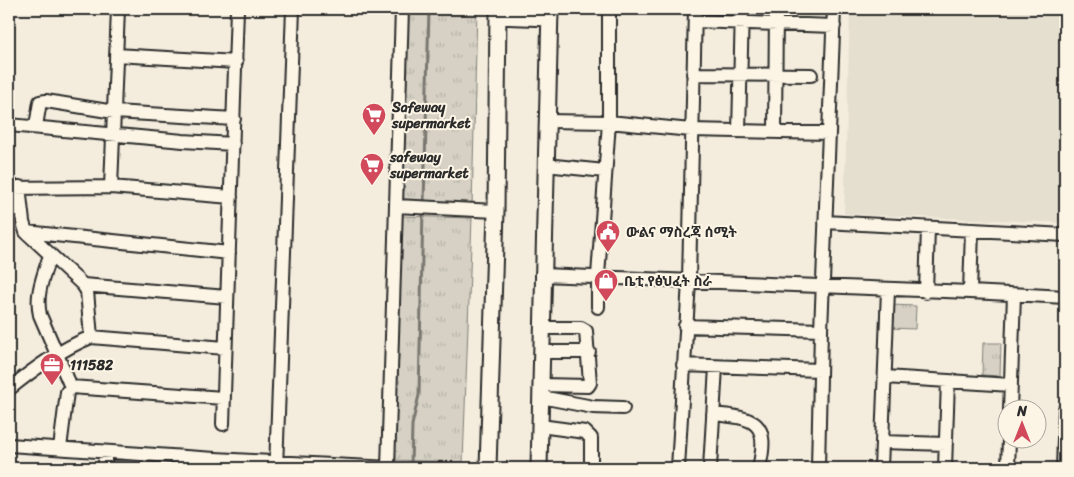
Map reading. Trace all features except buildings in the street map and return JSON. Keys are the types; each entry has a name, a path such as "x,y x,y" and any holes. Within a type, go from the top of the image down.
{"main road":[{"path":"488,468 496,211 498,12 550,13 542,275 539,468"}],"street":[{"path":"111,187 118,9"},
{"path":"223,424 237,9"},
{"path":"276,465 292,9"},
{"path":"9,445 276,465 389,468 402,9"},
{"path":"598,307 598,276 608,122 609,9"},
{"path":"739,131 742,9"},
{"path":"775,132 776,9"},
{"path":"818,468 822,287 834,9"},
{"path":"678,468 689,281 695,15 742,23 834,26"},
{"path":"116,55 236,62"},
{"path":"693,74 811,74"},
{"path":"36,126 38,106 40,102 46,101 114,112 234,119"},
{"path":"547,121 608,122 691,130 829,133"},
{"path":"9,124 112,135 233,144"},
{"path":"545,166 605,171"},
{"path":"91,337 87,291 83,285 26,232 14,187 111,187 231,197"},
{"path":"396,206 496,211"},
{"path":"826,222 1065,235"},
{"path":"926,292 928,228"},
{"path":"970,292 972,230"},
{"path":"26,232 229,252"},
{"path":"50,255 38,294 37,304 71,387"},
{"path":"542,275 1065,297"},
{"path":"83,285 227,297"},
{"path":"881,468 888,290"},
{"path":"1010,400 1014,295"},
{"path":"685,326 821,330"},
{"path":"541,391 588,386 590,383 586,331 581,328 542,328"},
{"path":"9,389 74,344 91,337 225,348"},
{"path":"541,352 589,352"},
{"path":"683,365 820,370"},
{"path":"710,468 716,367"},
{"path":"885,377 1011,385"},
{"path":"945,468 948,381"},
{"path":"71,387 223,398"},
{"path":"60,448 67,392 71,387"},
{"path":"541,391 593,407 623,408"},
{"path":"1063,468 1065,409"},
{"path":"713,414 746,417 755,423 761,434 763,444 759,468"},
{"path":"540,426 585,432 591,438 591,468"},
{"path":"882,442 946,444"},
{"path":"1008,468 1009,450"},
{"path":"105,452 105,468"}],"shaded area":[{"path":"850,9 1065,9 1065,223 844,214"}],"green space":[{"path":"408,9 477,9 472,206 403,203"},
{"path":"399,216 472,218 463,462 391,460"},
{"path":"890,305 916,306 915,329 889,328"},
{"path":"983,343 1001,343 1000,376 982,375"}],"waterway":[{"path":"424,203 429,9"},
{"path":"411,468 412,425 419,395 423,209"}],"place":[{"name":"Safeway supermarket","path":"374,136"},
{"name":"safeway supermarket","path":"372,186"},
{"name":"ውልና ማስረጃ ሰሚት","path":"608,253"},
{"name":"ቤቲ የፅህፈት ስራ","path":"606,302"},
{"name":"111582","path":"52,386"}]}
